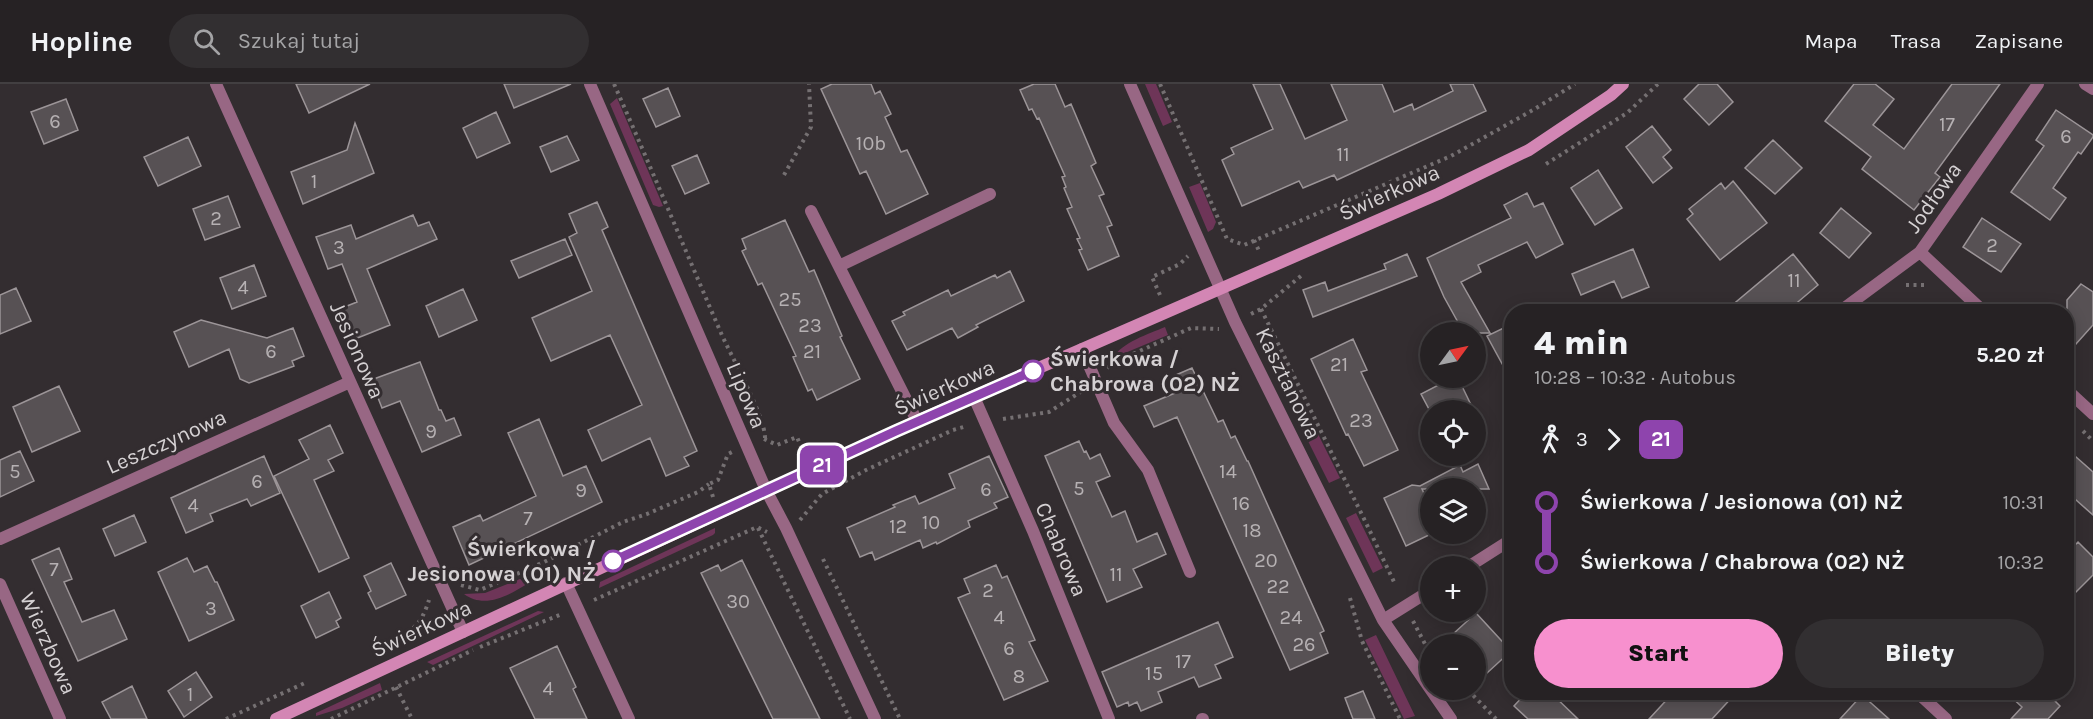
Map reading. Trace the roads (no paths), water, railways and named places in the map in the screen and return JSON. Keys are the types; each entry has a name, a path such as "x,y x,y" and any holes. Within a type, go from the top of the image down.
{"street":[{"name":"Jesionowa","path":"216,84 463,632"},
{"name":"Lipowa","path":"590,84 766,490 875,719"},
{"name":"Kasztanowa","path":"1130,84 1219,290 1383,620 1420,674"},
{"name":"Świerkowa","path":"276,719 917,421 1438,194 1529,150 1611,96 1623,84"},
{"name":"Jodłowa","path":"1850,304 1920,252 2038,84"},
{"path":"2085,84 2093,89"},
{"path":"839,266 990,194"},
{"path":"811,211 917,421"},
{"path":"1920,252 1975,304"},
{"path":"1082,349 1114,423 1148,470 1190,572"},
{"name":"Leszczynowa","path":"0,538 350,382"},
{"name":"Chabrowa","path":"974,396 1033,531 1109,719"},
{"path":"2074,396 2093,414"},
{"path":"1485,556 1504,544"},
{"path":"566,583 629,719"},
{"name":"Wierzbowa","path":"0,584 60,719"},
{"path":"1383,620 1420,597"},
{"name":"Kasztanowa","path":"1438,700 1451,719"},
{"path":"1926,700 1946,719"}],"place":[{"name":"Świerkowa / Chabrowa (02) NŻ","path":"1033,371"},
{"name":"Świerkowa / Jesionowa (01) NŻ","path":"613,561"}]}
